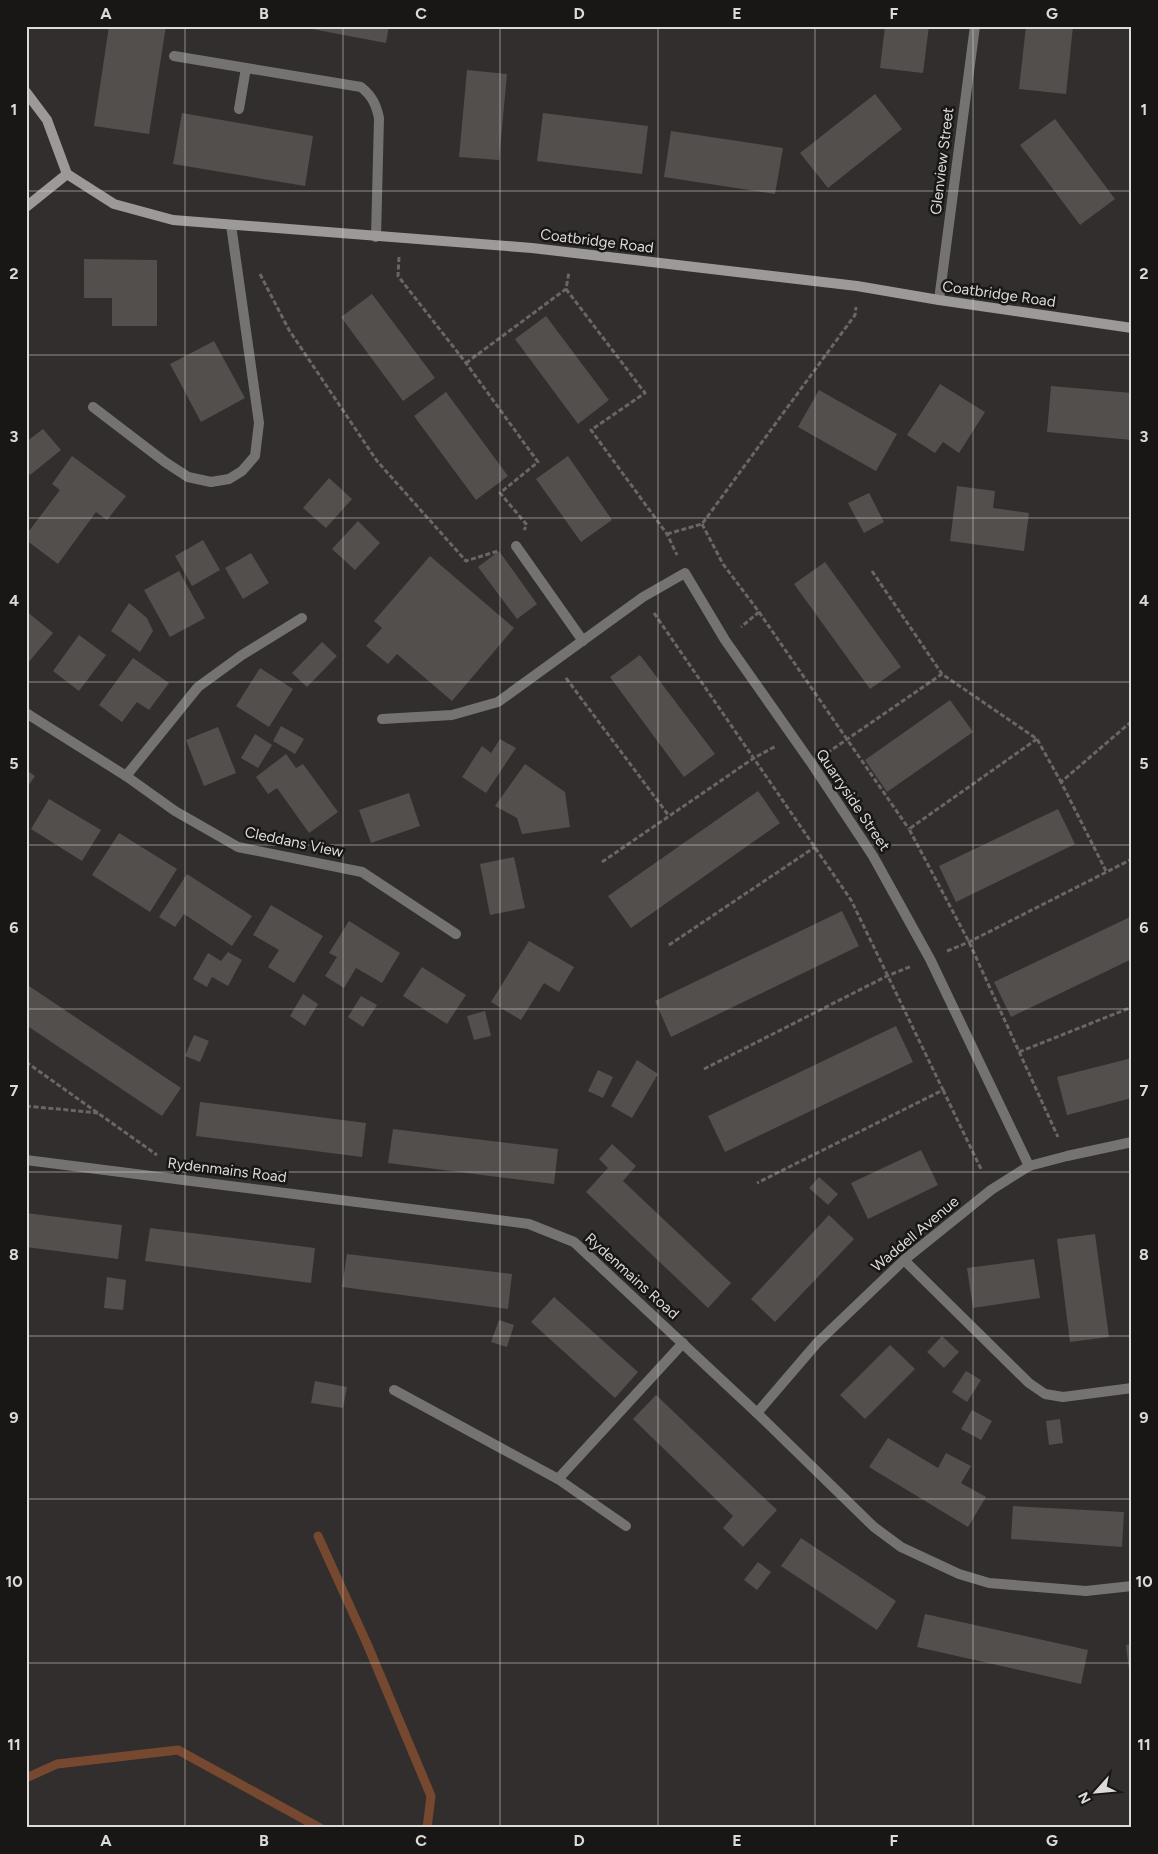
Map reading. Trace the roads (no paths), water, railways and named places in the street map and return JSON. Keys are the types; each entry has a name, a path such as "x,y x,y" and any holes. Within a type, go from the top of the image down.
{"main road":[{"path":"26,92 46,120 67,174 26,207"},
{"name":"Coatbridge Road","path":"67,174 114,204 172,220 532,248 857,286 1132,328"}],"street":[{"name":"Glenview Street","path":"939,300 975,26"},
{"path":"174,56 361,87 369,93 376,103 379,118 376,237"},
{"path":"239,109 246,68"},
{"path":"93,407 165,462 188,476 211,482 229,480 242,471 255,456 259,423 230,225"},
{"path":"382,720 452,715 498,702 583,641 516,546"},
{"name":"Quarryside Street","path":"583,641 643,597 685,572 725,640 812,764 873,856 930,958 1029,1166"},
{"path":"126,776 198,686 242,654 302,618"},
{"name":"Cleddans View","path":"26,712 126,776 175,811 238,847 362,872 456,934"},
{"name":"Waddell Avenue","path":"757,1413 817,1343 904,1260 991,1190 1029,1166 1132,1142"},
{"name":"Rydenmains Road","path":"26,1160 529,1224 574,1242 757,1413 874,1527 901,1546 959,1574 989,1583 1086,1591 1132,1586"},
{"path":"904,1260 1029,1383 1045,1394 1063,1397 1132,1388"},
{"path":"558,1479 683,1343"},
{"path":"394,1390 558,1479 626,1526"}],"waterway":[{"path":"318,1536 368,1646 431,1796 427,1828"},
{"path":"26,1778 57,1764 178,1750 320,1828"}]}
